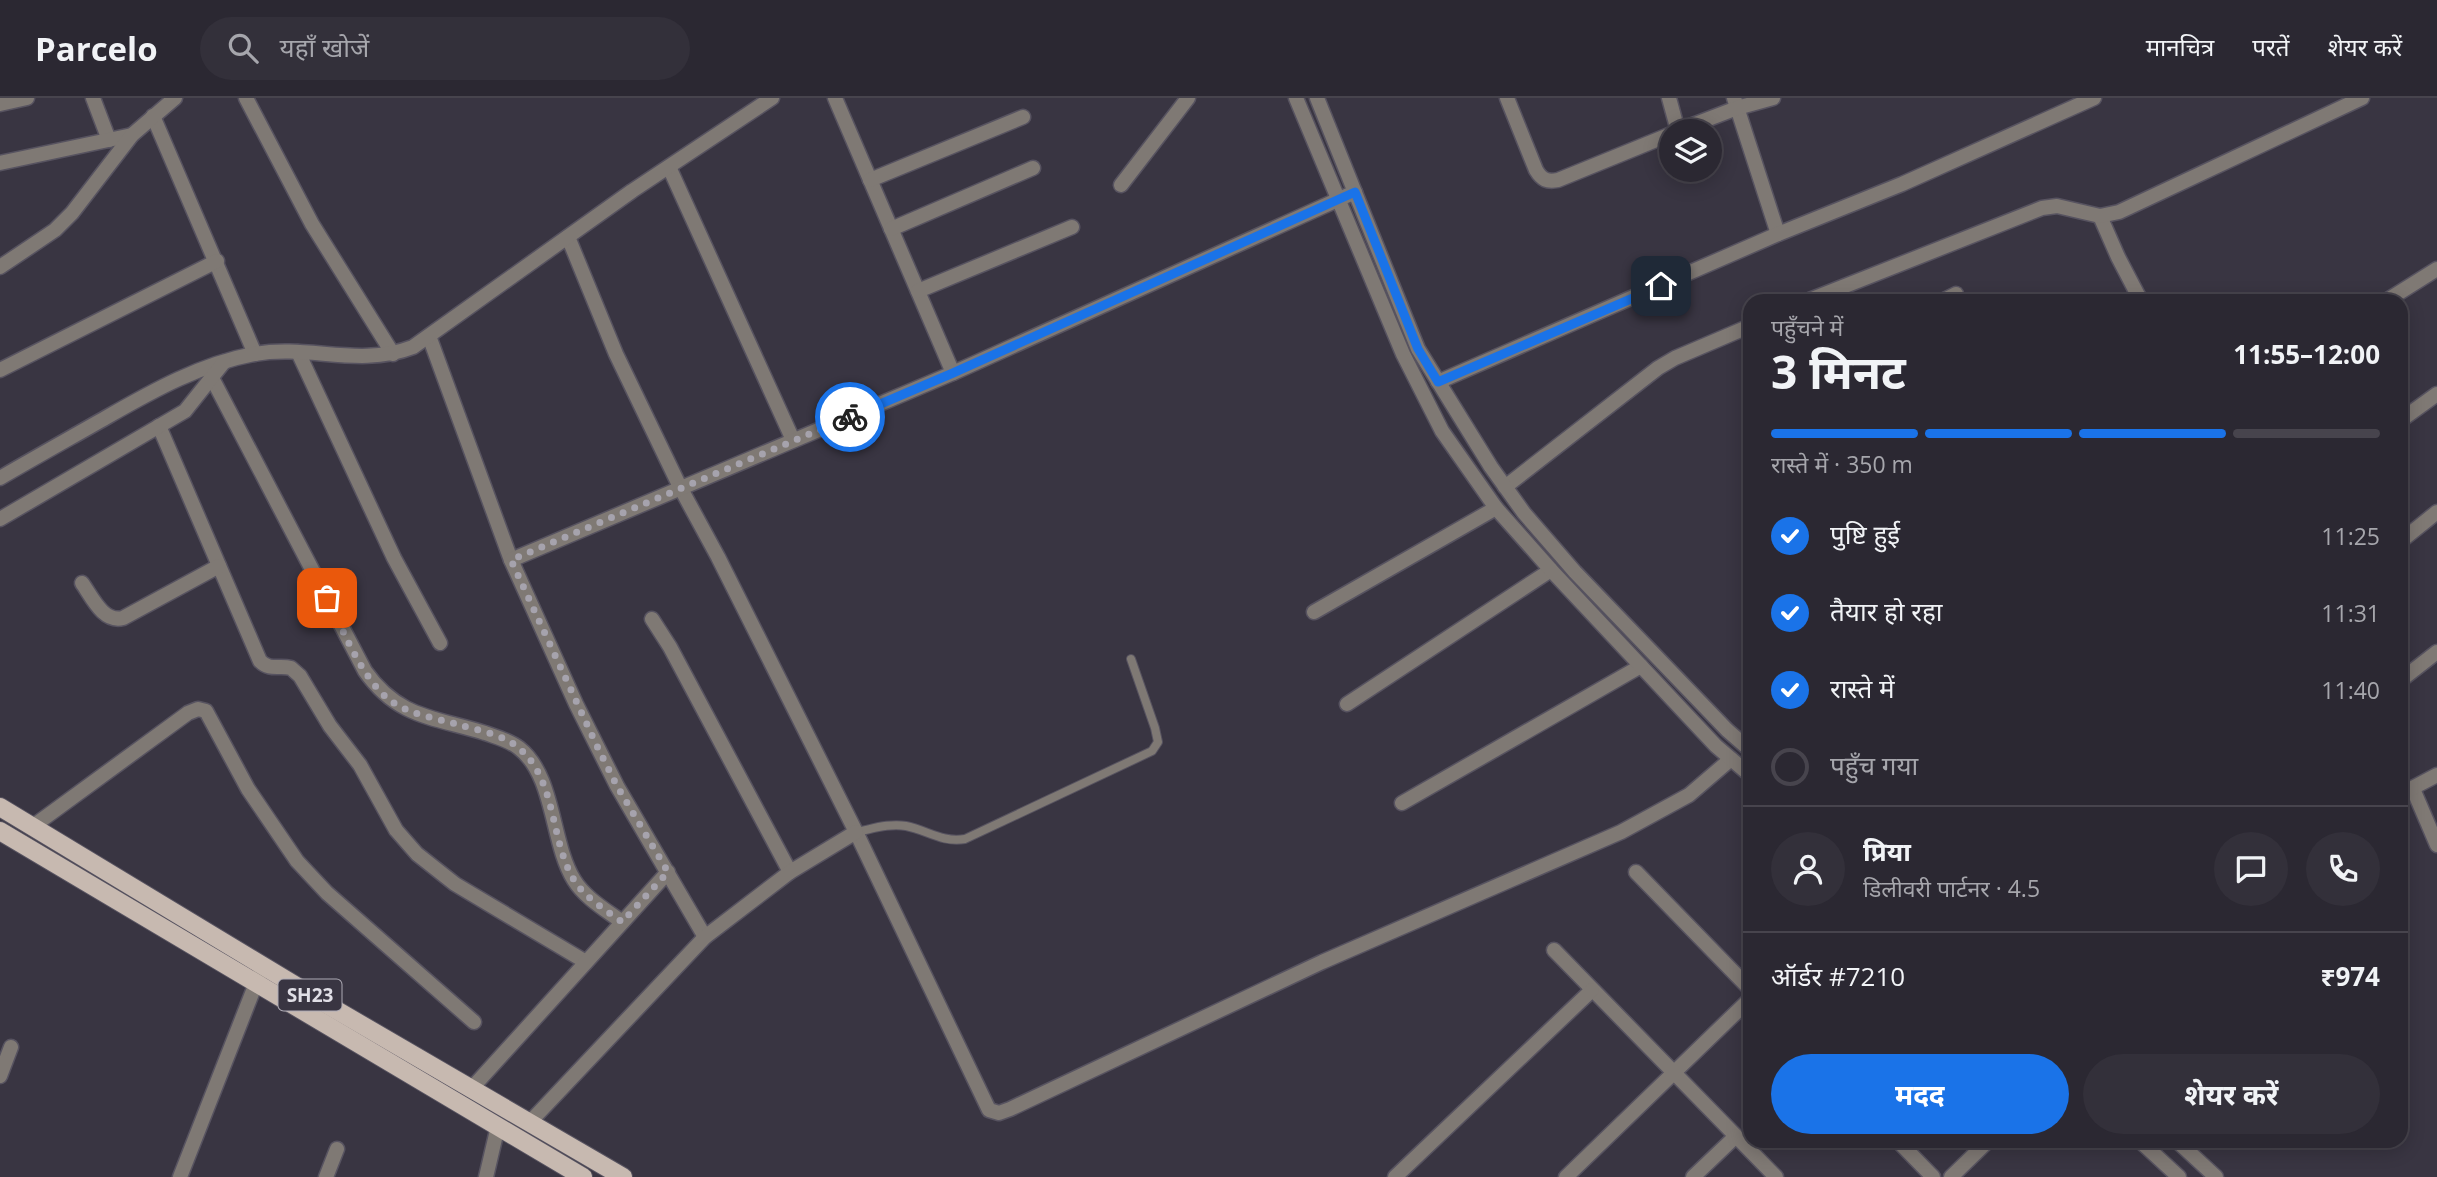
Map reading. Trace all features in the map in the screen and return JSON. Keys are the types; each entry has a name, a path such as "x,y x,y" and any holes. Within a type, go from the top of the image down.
{"main road":[{"name":"SH23","path":"0,807 498,1126 583,1177"},
{"name":"SH23","path":"0,831 472,1088 623,1177"}],"street":[{"path":"0,104 27,98"},
{"path":"93,98 109,140"},
{"path":"0,267 38,243 72,213 132,135 174,98"},
{"path":"246,98 312,225 393,354"},
{"path":"0,478 166,383 225,360 256,354 298,352 367,357 393,354 413,347 772,98"},
{"path":"835,98 953,373"},
{"path":"1121,186 1188,98"},
{"path":"1297,98 1403,354 1442,431 1496,509 1716,746 1743,769"},
{"path":"1317,98 1418,349 1505,487 1575,572 1743,744"},
{"path":"1507,98 1536,170 1542,179 1549,182 1659,139"},
{"path":"1669,98 1674,119"},
{"path":"1702,119 1736,103 1773,98"},
{"path":"1438,382 1779,234 1902,184 2094,98"},
{"path":"1825,294 2042,208 2057,206 2100,216 2119,212 2362,98"},
{"path":"1736,103 1779,234"},
{"path":"153,116 256,354"},
{"path":"870,180 1024,117"},
{"path":"0,163 132,135"},
{"path":"669,167 793,440"},
{"path":"891,229 1033,169"},
{"path":"511,560 953,373 1355,192"},
{"path":"2100,216 2137,294"},
{"path":"918,291 1072,227"},
{"path":"568,237 616,354 680,487 856,832 989,1110 999,1113 1322,962 1621,832 1689,795 1731,759"},
{"path":"0,370 217,261"},
{"path":"2397,294 2437,269"},
{"path":"1505,487 1658,368 1685,353 1743,329"},
{"path":"429,336 511,560 617,786 705,937"},
{"path":"298,352 394,558 440,643"},
{"path":"0,519 185,411 225,360"},
{"path":"212,378 365,671 378,690 392,702 408,710 502,738 520,748 545,792 572,878 581,890 622,922"},
{"path":"2408,415 2437,394"},
{"path":"159,426 260,661 271,668 291,668 300,676 330,726 360,765 396,830 417,854 455,884 586,962"},
{"path":"1314,612 1496,509"},
{"path":"2408,536 2436,516"},
{"path":"82,583 103,612 115,620 219,566"},
{"path":"1347,704 1551,570"},
{"path":"652,619 670,647 790,872"},
{"path":"2408,675 2437,652"},
{"path":"1402,803 1641,666"},
{"path":"32,827 188,713 198,709 206,711 248,789 298,862 327,893 474,1022"},
{"path":"2408,791 2437,775"},
{"path":"2408,794 2437,845"},
{"path":"530,1122 705,937 790,872 856,832"},
{"path":"472,1088 668,872"},
{"path":"1636,872 1743,982"},
{"path":"1554,950 1743,1144"},
{"path":"180,1177 259,974"},
{"path":"1395,1177 1592,990"},
{"path":"1566,1177 1743,1006"},
{"path":"0,1076 11,1047"},
{"path":"486,1177 498,1126"},
{"path":"1693,1177 1736,1136"},
{"path":"1747,1148 1773,1176"},
{"path":"1905,1148 1933,1177"},
{"path":"1951,1177 1980,1148"},
{"path":"2148,1148 2179,1177"},
{"path":"2185,1148 2216,1177"},
{"path":"326,1177 337,1149"}],"lane":[{"path":"856,832 894,825 908,826 944,840 965,839 1152,751 1158,742 1131,659"}],"way so far":[{"path":"327,598 365,671 378,690 392,702 408,710 502,738 520,748 545,792 572,878 581,890 622,922 668,872 617,786 576,704 511,560 850,417"}],"route":[{"path":"850,417 1355,192 1418,349 1438,382 1661,286"}]}
